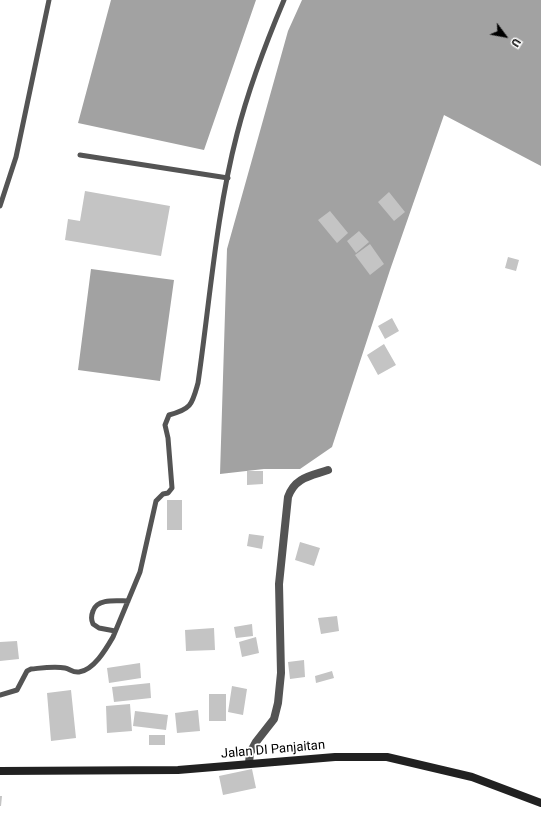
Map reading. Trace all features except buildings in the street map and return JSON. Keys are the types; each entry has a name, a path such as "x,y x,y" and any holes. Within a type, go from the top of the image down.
{"main road":[{"name":"Jalan DI Panjaitan","path":"0,771 178,770 335,757 387,757 472,777 541,803"}],"street":[{"path":"249,763 250,753 256,742 274,719 278,703 282,667 282,641 278,616 279,584 288,497 291,488 300,480 328,470"}],"lane":[{"path":"0,206 16,157 48,0"},
{"path":"0,695 17,690 21,685 27,671 31,669 62,668 74,672 83,671 107,648 128,601 145,557 156,501 163,494 168,493 172,488 168,438 165,425 169,415 183,412 190,407 198,383 220,215 236,135 259,59 284,0"},
{"path":"80,155 228,178"},
{"path":"115,631 99,628 93,624 92,615 94,608 100,602 128,601"}],"shaded area":[{"path":"111,0 256,0 204,150 78,123"},
{"path":"302,0 541,0 541,166 444,115 390,270 332,447 300,469 264,469 220,474 227,249 288,31"},
{"path":"91,269 174,280 160,381 78,370"}]}
